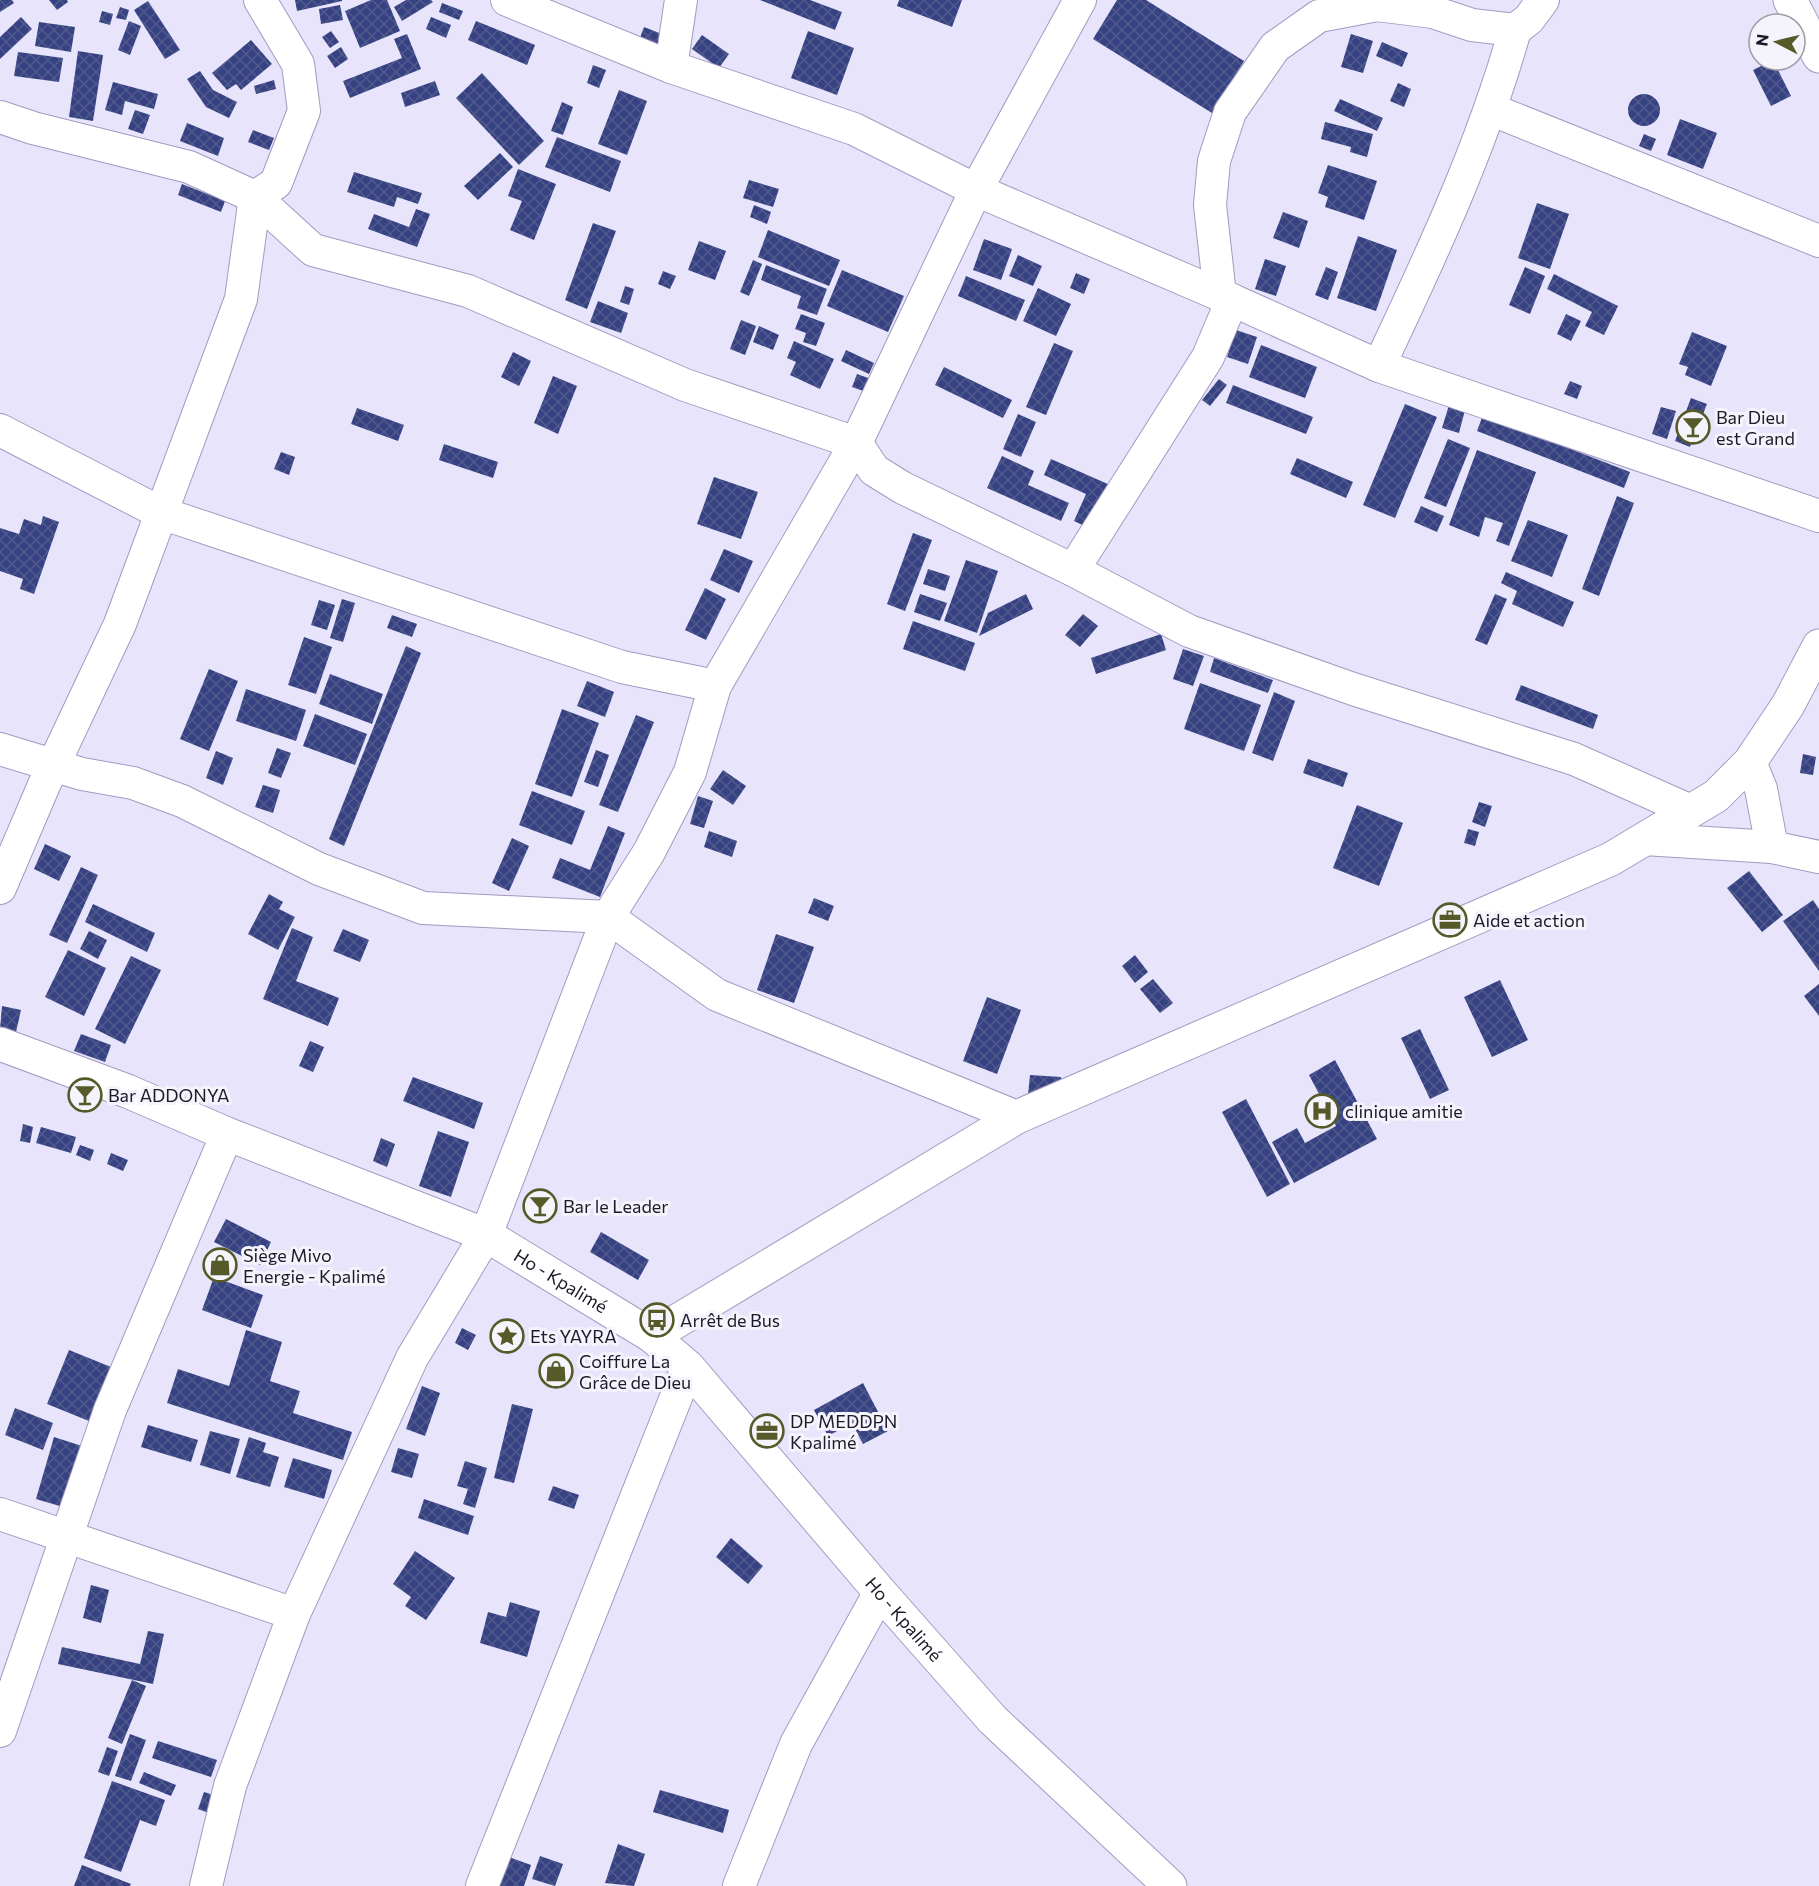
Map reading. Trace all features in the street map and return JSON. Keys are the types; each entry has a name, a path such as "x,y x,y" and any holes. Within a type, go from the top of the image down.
{"main road":[{"path":"1790,0 1819,56"},
{"path":"652,1336 1017,1117 1611,859 1716,796 1750,762 1788,705 1819,646"},
{"name":"Ho - Kpalimé","path":"0,1044 127,1091 227,1134 486,1235 652,1336 688,1367 880,1592 993,1720 1170,1886"}],"street":[{"path":"0,888 44,785 55,766 120,624 241,298 255,197 276,183 304,111 298,64 260,0"},
{"path":"507,0 671,67 854,129 976,190 1379,366 1819,516"},
{"path":"671,67 681,0"},
{"path":"206,1886 231,1786 294,1614 412,1358 486,1235 608,917 649,852 690,772 715,686 856,443 976,190 1080,0"},
{"path":"1379,366 1448,219 1490,109 1515,30 1529,19 1542,0"},
{"path":"1074,570 1208,357 1226,298 1210,205 1214,162 1230,112 1275,47 1319,16 1377,5 1433,12 1472,25 1515,30"},
{"path":"1490,109 1819,241"},
{"path":"0,117 33,128 189,167 255,197 313,250 468,291 685,385 856,443 874,470 903,488 1074,570 1189,631 1353,689 1574,759 1691,811"},
{"path":"0,430 161,513 622,667 715,686"},
{"path":"0,749 55,766 133,783 182,801 319,869 423,908 608,917 717,995 1017,1117"},
{"path":"1750,762 1761,789 1772,847"},
{"path":"1644,839 1772,847 1819,857"},
{"path":"0,1731 110,1410 227,1134"},
{"path":"482,1886 688,1367"},
{"path":"0,1514 294,1614"},
{"path":"739,1886 796,1744 880,1592"}],"building":[{"path":"0,0 12,0 14,3 0,12"},
{"path":"49,0 67,0 68,2 57,10"},
{"path":"295,0 342,0 342,1 297,11"},
{"path":"371,0 387,0 400,31 360,48 345,11"},
{"path":"406,0 431,0 433,2 402,21 394,7"},
{"path":"760,0 810,0 842,12 835,30"},
{"path":"899,0 962,0 952,27 897,6"},
{"path":"1117,0 1146,0 1244,61 1212,113 1093,39"},
{"path":"148,1 180,50 165,59 134,10"},
{"path":"442,3 463,11 459,20 439,12"},
{"path":"340,5 343,20 321,24 319,9"},
{"path":"120,7 129,10 126,20 116,18"},
{"path":"102,11 113,14 110,25 99,22"},
{"path":"21,17 32,29 0,59 0,37"},
{"path":"431,17 451,25 446,38 426,29"},
{"path":"129,21 141,26 130,55 118,50"},
{"path":"476,21 535,45 527,65 468,40"},
{"path":"39,22 75,27 71,52 35,46"},
{"path":"644,27 667,36 661,52 638,43"},
{"path":"331,31 339,42 330,48 322,37"},
{"path":"808,31 854,48 837,95 791,78"},
{"path":"407,34 421,69 350,98 343,81 402,58 394,39"},
{"path":"1351,34 1373,41 1363,73 1341,67"},
{"path":"702,35 729,54 719,68 692,49"},
{"path":"251,40 272,64 241,90 236,84 227,90 212,73"},
{"path":"1382,42 1408,53 1402,67 1376,56"},
{"path":"341,47 348,59 335,68 327,56"},
{"path":"78,51 103,55 93,121 69,117"},
{"path":"18,52 63,58 59,82 14,76"},
{"path":"593,65 606,70 599,88 587,83"},
{"path":"200,71 213,90 237,102 229,118 206,107 187,79"},
{"path":"1754,72 1779,72 1791,96 1771,106"},
{"path":"482,73 544,141 519,165 456,98"},
{"path":"274,80 276,89 256,94 254,86"},
{"path":"435,81 440,95 405,107 401,93"},
{"path":"113,82 158,94 154,109 125,101 122,115 105,110"},
{"path":"1398,83 1411,89 1404,107 1390,101"},
{"path":"619,90 647,101 627,155 598,144"},
{"path":"1644,94 1655,99 1660,110 1655,121 1644,126 1633,121 1628,110 1633,99"},
{"path":"1340,99 1383,118 1377,131 1334,111"},
{"path":"562,102 573,107 563,135 551,131"},
{"path":"135,110 150,115 143,134 128,129"},
{"path":"1680,119 1717,133 1703,169 1667,155"},
{"path":"1325,122 1373,134 1367,157 1350,152 1351,147 1321,139"},
{"path":"187,123 224,138 218,156 180,141"},
{"path":"253,130 274,138 269,150 248,142"},
{"path":"1644,134 1656,139 1651,151 1639,146"},
{"path":"557,137 621,161 610,192 545,167"},
{"path":"500,153 513,167 478,200 464,186"},
{"path":"1328,165 1377,181 1364,220 1325,207 1328,197 1318,193"},
{"path":"518,169 556,184 534,240 510,230 522,201 508,196"},
{"path":"354,172 422,193 418,204 397,197 394,207 347,192"},
{"path":"749,180 779,189 773,207 743,198"},
{"path":"182,184 225,201 221,212 178,195"},
{"path":"1537,203 1569,214 1550,269 1518,258"},
{"path":"754,205 771,212 767,224 750,217"},
{"path":"416,209 430,214 417,247 368,229 374,214 409,227"},
{"path":"1283,212 1308,221 1299,248 1273,238"},
{"path":"593,223 616,231 587,309 565,300"},
{"path":"768,230 840,260 829,286 758,257"},
{"path":"1358,236 1397,250 1376,311 1337,298"},
{"path":"984,239 1012,249 1001,280 973,270"},
{"path":"699,241 726,251 715,280 688,270"},
{"path":"1018,255 1042,266 1033,286 1009,276"},
{"path":"1265,259 1286,266 1276,296 1255,289"},
{"path":"753,260 762,264 749,296 740,292"},
{"path":"766,265 827,289 817,315 797,308 801,296 761,280"},
{"path":"1326,267 1338,272 1328,300 1315,295"},
{"path":"1525,267 1545,276 1530,314 1509,305"},
{"path":"842,270 904,296 888,332 827,306"},
{"path":"663,271 676,276 670,289 658,284"},
{"path":"1076,273 1090,279 1084,294 1070,288"},
{"path":"1554,274 1618,306 1604,335 1585,326 1592,312 1547,289"},
{"path":"966,276 1025,300 1016,321 958,296"},
{"path":"625,286 634,289 629,305 620,302"},
{"path":"1038,288 1071,304 1056,336 1023,321"},
{"path":"598,301 628,313 621,333 590,322"},
{"path":"801,314 825,323 816,346 803,342 806,333 795,329"},
{"path":"1566,314 1581,321 1571,341 1557,334"},
{"path":"741,320 756,326 745,355 730,349"},
{"path":"759,326 779,335 773,350 753,342"},
{"path":"1236,330 1257,337 1248,364 1227,357"},
{"path":"1692,332 1727,346 1711,386 1685,375 1688,367 1679,364"},
{"path":"794,341 834,359 820,389 790,375 796,362 787,358"},
{"path":"1054,343 1073,351 1046,415 1026,407"},
{"path":"1261,345 1317,367 1305,398 1249,377"},
{"path":"846,350 874,363 869,374 841,361"},
{"path":"513,352 531,361 519,386 501,377"},
{"path":"944,367 1012,400 1003,418 935,385"},
{"path":"857,374 871,379 866,392 852,387"},
{"path":"553,376 577,386 558,434 534,423"},
{"path":"1219,379 1227,385 1210,406 1202,400"},
{"path":"1570,381 1582,386 1577,399 1564,394"},
{"path":"1233,385 1313,417 1306,434 1226,403"},
{"path":"1691,398 1707,404 1690,447 1675,441"},
{"path":"1405,404 1437,417 1395,518 1363,505"},
{"path":"1449,405 1465,410 1459,433 1442,428"},
{"path":"1661,407 1676,411 1667,439 1652,434"},
{"path":"357,408 404,425 398,441 351,424"},
{"path":"1018,414 1036,422 1021,457 1003,449"},
{"path":"1483,415 1630,472 1624,488 1477,431"},
{"path":"1448,439 1470,448 1446,507 1424,498"},
{"path":"444,444 498,462 493,478 439,460"},
{"path":"1477,450 1536,472 1509,546 1496,541 1503,523 1485,517 1479,537 1449,525"},
{"path":"281,452 295,457 289,475 274,469"},
{"path":"1002,456 1034,471 1028,485 1069,503 1061,521 987,488"},
{"path":"1297,458 1353,482 1346,498 1290,474"},
{"path":"1051,459 1110,485 1091,529 1074,521 1086,494 1044,475"},
{"path":"714,477 758,492 741,539 697,524"},
{"path":"1617,496 1634,503 1599,596 1582,589"},
{"path":"1421,506 1444,516 1437,532 1414,522"},
{"path":"43,516 59,522 34,594 20,589 23,579 0,571 0,528 19,534 24,519 41,525"},
{"path":"1528,520 1568,535 1552,577 1511,561"},
{"path":"913,533 932,540 905,611 887,604"},
{"path":"724,549 753,561 739,593 710,580"},
{"path":"966,560 998,571 977,633 944,621"},
{"path":"928,569 950,576 945,591 923,584"},
{"path":"1506,572 1574,602 1563,627 1512,604 1517,591 1501,583"},
{"path":"705,588 726,599 706,640 685,630"},
{"path":"920,594 947,603 940,621 914,612"},
{"path":"1026,594 1033,609 979,636 988,613"},
{"path":"1495,594 1507,599 1487,645 1475,640"},
{"path":"342,599 355,603 343,642 330,638"},
{"path":"319,600 335,605 327,630 311,625"},
{"path":"1083,614 1098,626 1080,647 1065,635"},
{"path":"392,615 417,624 412,637 387,628"},
{"path":"913,621 975,643 965,671 903,649"},
{"path":"1161,634 1166,650 1096,674 1091,658"},
{"path":"304,637 332,647 316,694 288,685"},
{"path":"406,646 421,653 344,846 329,839"},
{"path":"1183,649 1204,656 1193,686 1173,679"},
{"path":"1214,658 1273,680 1268,693 1210,672"},
{"path":"209,669 238,681 209,751 180,739"},
{"path":"330,674 383,694 372,724 319,704"},
{"path":"587,681 614,692 605,717 577,706"},
{"path":"1200,683 1261,705 1244,751 1184,729"},
{"path":"1521,685 1598,715 1593,729 1515,700"},
{"path":"246,689 306,710 296,741 236,721"},
{"path":"1274,692 1295,701 1273,761 1252,753"},
{"path":"562,709 599,723 572,797 535,784"},
{"path":"315,714 367,734 355,765 303,746"},
{"path":"636,715 654,722 618,812 599,805"},
{"path":"277,748 291,753 281,778 268,773"},
{"path":"596,750 609,755 598,787 584,782"},
{"path":"216,751 233,758 223,785 206,778"},
{"path":"1803,754 1816,757 1813,775 1800,773"},
{"path":"1308,759 1348,773 1343,787 1303,773"},
{"path":"723,770 746,786 733,805 710,789"},
{"path":"263,785 280,790 273,813 255,807"},
{"path":"532,791 585,811 572,845 519,825"},
{"path":"698,796 713,801 704,828 690,824"},
{"path":"1479,802 1492,806 1485,827 1472,822"},
{"path":"1357,805 1403,823 1379,886 1333,868"},
{"path":"608,826 625,833 600,897 552,878 560,858 590,870"},
{"path":"1468,829 1479,832 1475,846 1464,843"},
{"path":"709,831 737,841 732,857 704,847"},
{"path":"512,838 529,846 509,891 492,883"},
{"path":"45,844 71,856 59,881 34,869"},
{"path":"81,867 98,875 67,943 49,935"},
{"path":"1749,871 1783,915 1762,932 1727,888"},
{"path":"269,894 283,902 279,909 295,917 278,950 248,934"},
{"path":"814,898 834,906 828,921 808,913"},
{"path":"1813,900 1819,909 1819,971 1783,921"},
{"path":"93,904 155,933 147,952 85,922"},
{"path":"292,928 313,937 296,981 339,998 328,1026 263,999"},
{"path":"343,929 369,940 360,962 333,951"},
{"path":"89,931 107,940 98,959 80,949"},
{"path":"776,934 814,947 794,1003 757,990"},
{"path":"68,950 106,968 84,1016 45,997"},
{"path":"1135,955 1148,972 1135,983 1122,966"},
{"path":"131,956 161,970 125,1044 95,1029"},
{"path":"1153,979 1173,1003 1160,1013 1140,989"},
{"path":"1500,980 1528,1040 1492,1057 1464,997"},
{"path":"1819,984 1819,1016 1804,996"},
{"path":"987,997 1021,1010 997,1074 963,1061"},
{"path":"2,1006 21,1010 16,1032 0,1029"},
{"path":"1420,1029 1449,1090 1430,1099 1401,1038"},
{"path":"81,1034 111,1045 105,1062 74,1051"},
{"path":"310,1041 324,1047 313,1072 299,1066"},
{"path":"1335,1060 1377,1139 1294,1183 1272,1142 1297,1128 1305,1143 1336,1126 1309,1075"},
{"path":"1030,1075 1061,1077 1060,1098 1028,1095"},
{"path":"413,1077 483,1103 474,1129 403,1101"},
{"path":"1246,1099 1290,1184 1267,1197 1222,1112"},
{"path":"23,1124 33,1127 30,1143 20,1141"},
{"path":"41,1127 76,1137 71,1153 36,1143"},
{"path":"438,1131 469,1142 451,1197 419,1186"},
{"path":"381,1138 395,1144 387,1167 373,1161"},
{"path":"80,1145 94,1150 90,1161 76,1155"},
{"path":"111,1153 128,1160 123,1171 107,1164"},
{"path":"226,1219 271,1242 260,1265 214,1242"},
{"path":"601,1232 649,1260 638,1280 590,1252"},
{"path":"214,1277 263,1295 251,1328 202,1310"},
{"path":"462,1328 476,1335 468,1350 455,1343"},
{"path":"246,1330 282,1342 270,1381 300,1391 293,1413 352,1432 343,1460 167,1403 178,1369 229,1386"},
{"path":"69,1350 111,1367 89,1421 47,1404"},
{"path":"863,1383 888,1431 863,1444 852,1423 828,1436 814,1410"},
{"path":"422,1386 440,1393 425,1436 406,1429"},
{"path":"512,1404 533,1409 514,1483 494,1478"},
{"path":"15,1408 53,1423 43,1450 5,1435"},
{"path":"148,1425 198,1440 191,1462 141,1447"},
{"path":"210,1431 240,1439 230,1474 200,1465"},
{"path":"54,1437 82,1446 63,1507 36,1499"},
{"path":"249,1437 266,1443 263,1452 279,1457 270,1487 236,1477"},
{"path":"398,1448 419,1454 412,1478 391,1472"},
{"path":"293,1458 332,1470 324,1499 284,1487"},
{"path":"465,1461 487,1468 475,1508 463,1504 468,1489 457,1486"},
{"path":"553,1486 579,1495 574,1509 548,1500"},
{"path":"424,1499 474,1516 468,1535 418,1518"},
{"path":"731,1538 763,1566 748,1584 716,1557"},
{"path":"415,1551 455,1578 426,1620 405,1606 411,1597 393,1584"},
{"path":"91,1585 109,1590 101,1623 83,1618"},
{"path":"510,1602 540,1611 527,1657 480,1643 488,1612 506,1617"},
{"path":"148,1631 164,1634 153,1684 58,1664 62,1647 140,1664"},
{"path":"132,1680 146,1686 122,1744 108,1738"},
{"path":"130,1734 146,1740 131,1781 115,1776"},
{"path":"158,1741 217,1760 211,1777 152,1758"},
{"path":"107,1747 118,1751 109,1776 98,1772"},
{"path":"144,1772 176,1785 171,1796 139,1783"},
{"path":"112,1781 165,1800 156,1826 140,1820 121,1872 84,1858"},
{"path":"660,1790 729,1810 723,1833 653,1812"},
{"path":"204,1792 220,1797 214,1815 198,1809"},
{"path":"618,1844 645,1854 634,1886 605,1883"},
{"path":"506,1856 531,1865 524,1886 494,1886"},
{"path":"540,1856 563,1864 555,1886 532,1879"},
{"path":"82,1865 131,1884 130,1886 74,1886"}],"place":[{"name":"Bar Dieu est Grand","path":"1693,427"},
{"name":"Aide et action","path":"1450,920"},
{"name":"Bar ADDONYA","path":"85,1095"},
{"name":"clinique amitie","path":"1322,1111"},
{"name":"Bar le Leader","path":"540,1206"},
{"name":"Siège Mivo Energie - Kpalimé","path":"220,1265"},
{"name":"Arrêt de Bus","path":"657,1320"},
{"name":"Ets YAYRA","path":"507,1336"},
{"name":"Coiffure La Grâce de Dieu","path":"556,1371"},
{"name":"DP MEDDPN Kpalimé","path":"767,1431"}]}
